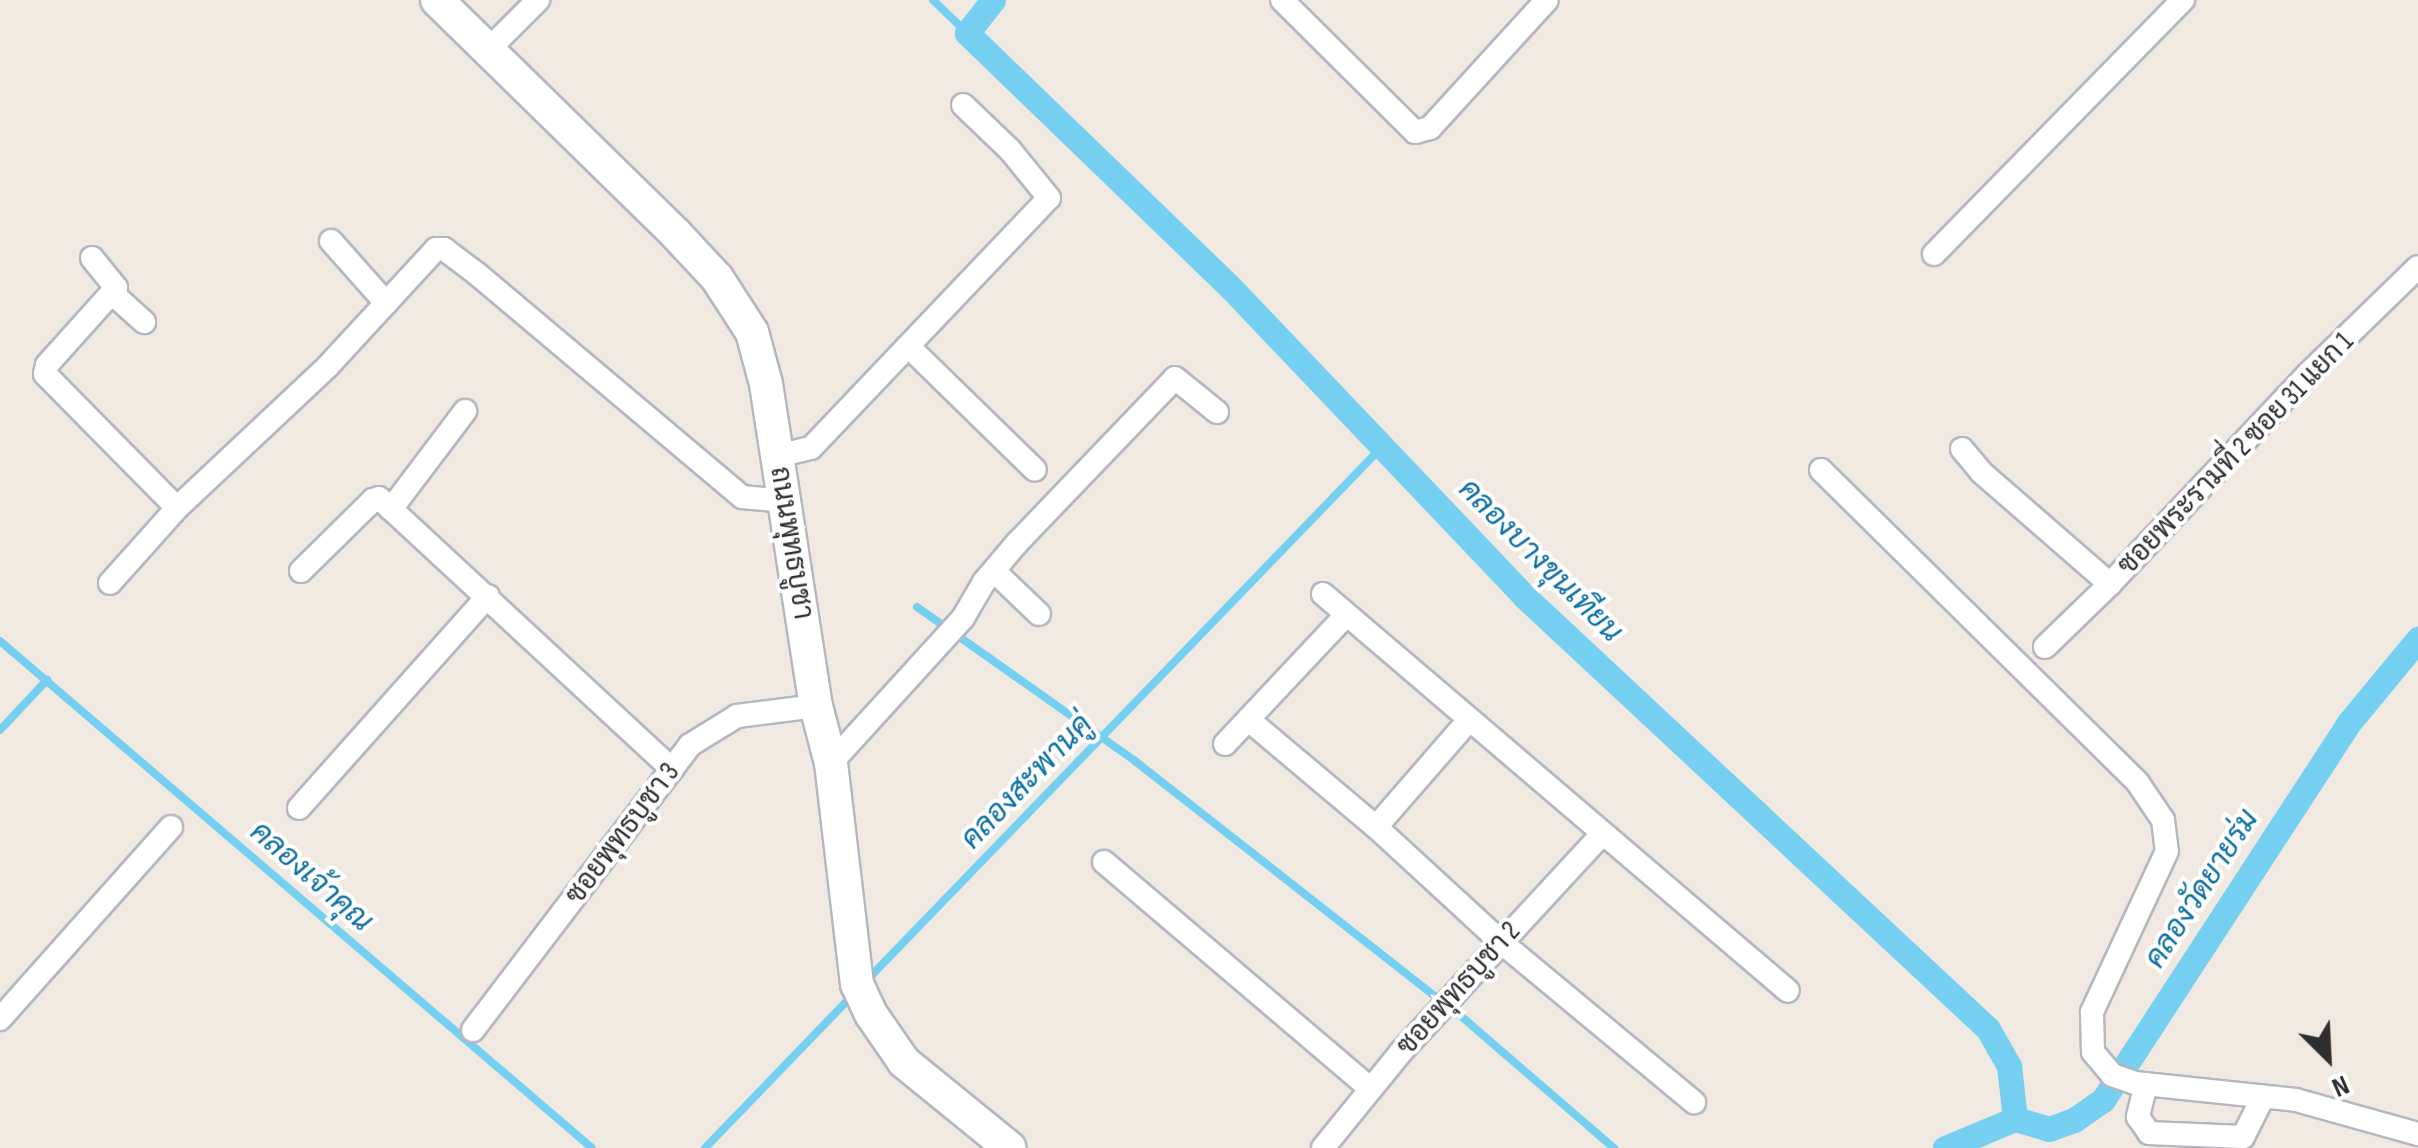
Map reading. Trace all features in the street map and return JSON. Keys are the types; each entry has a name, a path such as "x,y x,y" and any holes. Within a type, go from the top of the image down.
{"main road":[{"name":"ถนนพุทธบูชา","path":"437,0 717,278 752,332 786,502 816,706 830,763 864,999 904,1062 1010,1148"}],"street":[{"path":"486,52 538,0"},
{"path":"1282,0 1415,132 1430,128 1548,0"},
{"path":"1934,254 2183,0"},
{"path":"778,456 811,448 1049,198 1010,150 962,105"},
{"path":"331,241 386,303"},
{"path":"110,583 177,508 328,366 436,249 444,249 742,496 786,502"},
{"path":"92,258 116,285 113,294 44,371 177,508"},
{"name":"ซอยพระรามที่ 2 ซอย 31 แยก 1","path":"1962,450 1981,472 2110,584 2308,374 2418,268"},
{"path":"113,294 144,322"},
{"path":"908,346 1035,470"},
{"path":"830,763 963,618 994,571 1175,378 1217,412"},
{"path":"390,508 465,411"},
{"path":"1821,470 2138,783 2163,820 2167,851 2092,1012 2093,1052 2112,1075 2141,1083 2296,1100 2418,1134"},
{"path":"302,572 372,500 379,498 672,769"},
{"path":"994,571 1039,614"},
{"path":"2045,647 2110,584"},
{"path":"1323,594 1788,991"},
{"path":"299,808 488,596"},
{"path":"1225,744 1346,615"},
{"name":"ซอยพุทธบูชา 3","path":"474,1030 690,745 737,716 816,706"},
{"path":"1250,721 1376,827 1501,942 1694,1102"},
{"path":"1376,827 1468,721"},
{"path":"0,1019 171,826"},
{"name":"ซอยพุทธบูชา 2","path":"1323,1148 1501,942 1601,835"},
{"path":"1104,862 1371,1089"},
{"path":"2141,1083 2138,1117 2150,1132 2242,1137 2262,1097"}],"waterway":[{"path":"933,0 967,33"},
{"name":"คลองบางขุนเทียน","path":"993,0 967,33 1231,288 1524,596 1988,1029 2009,1066 2015,1119 1945,1148"},
{"name":"คลองสะพานคู่","path":"868,979 1382,447"},
{"path":"917,607 1135,761 1462,1017 1614,1148"},
{"name":"คลองวัดยายร่ม","path":"2015,1119 2049,1129 2074,1120 2103,1100 2347,725 2418,639"},
{"name":"คลองเจ้าคุณ","path":"0,641 592,1148"},
{"path":"0,730 47,680"},
{"name":"คลองสะพานคู่","path":"705,1148 851,997"}]}
